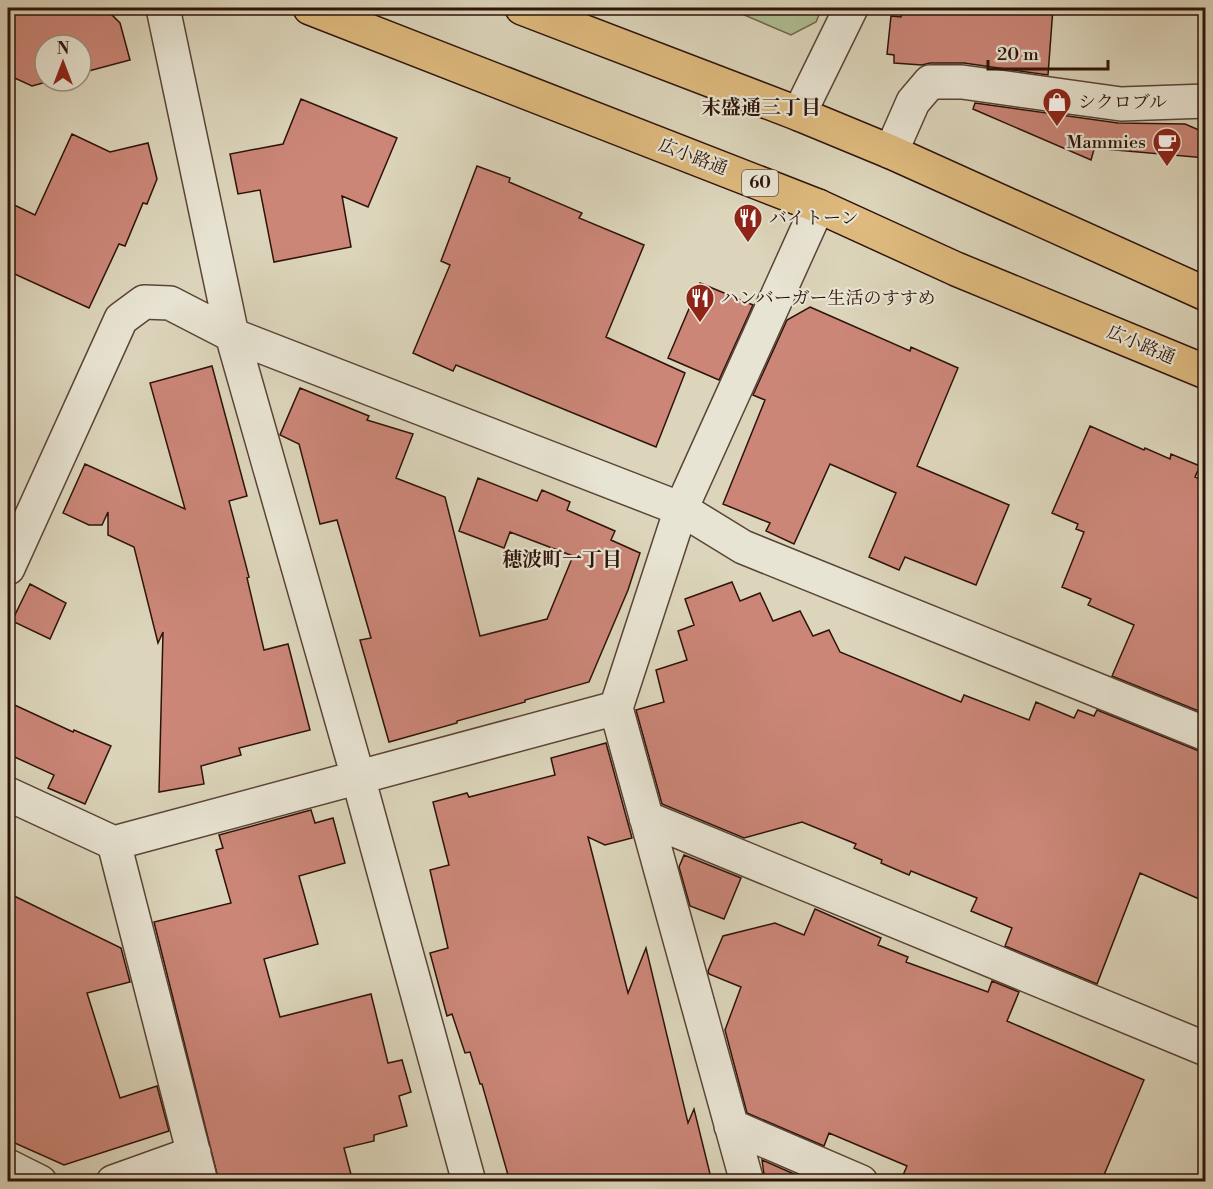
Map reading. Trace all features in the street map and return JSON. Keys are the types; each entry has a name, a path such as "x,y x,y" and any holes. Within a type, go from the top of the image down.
{"main road":[{"name":"広小路通","path":"310,8 818,206 956,269 1206,372"},
{"path":"522,8 800,114 891,152 1206,294"}],"street":[{"path":"163,8 232,335 358,777 468,1182"},
{"path":"800,114 851,8"},
{"path":"891,152 913,102 930,82 962,82 1122,104 1206,101"},
{"path":"747,1182 616,708 681,509 818,206"},
{"path":"8,568 121,319 144,302 170,303 232,335 681,509 743,547 1206,734"},
{"path":"8,794 114,843 616,708"},
{"path":"646,818 1206,1049"},
{"path":"113,1182 197,1167 114,843"},
{"path":"731,1126 861,1182"},
{"path":"8,1166 40,1182"}],"green space":[{"path":"728,8 822,8 816,22 791,35"}],"building":[{"path":"8,8 96,8 110,13 120,23 130,60 93,70 93,33 33,33 33,86 8,75"},
{"path":"902,8 1053,8 1048,75 964,63 922,65 894,63 894,55 887,54 891,16 901,17"},
{"path":"301,99 397,138 368,207 342,196 351,247 274,262 260,190 238,194 230,154 283,144"},
{"path":"975,103 1118,123 1185,124 1206,133 1206,158 1104,149 1095,146 1091,160 973,109"},
{"path":"72,134 110,152 148,143 157,179 147,204 143,203 125,246 119,244 89,308 8,271 8,202 35,215"},
{"path":"477,166 510,178 509,182 582,213 579,218 644,245 606,337 685,373 656,447 456,365 453,371 413,353 450,265 441,261"},
{"path":"700,283 753,305 719,380 668,358"},
{"path":"810,307 910,351 911,347 958,368 917,466 1009,505 976,585 905,557 899,570 869,557 896,493 830,464 794,544 766,531 770,523 723,504 765,400 753,395 787,320"},
{"path":"212,366 247,496 229,501 249,577 247,578 264,650 288,644 310,730 239,748 241,755 201,766 204,784 159,792 163,632 158,643 134,547 108,535 108,512 102,525 89,525 63,513 85,464 185,509 150,383"},
{"path":"300,388 369,416 367,420 413,434 396,478 445,497 480,636 547,619 573,556 510,532 504,548 459,531 478,478 537,501 542,490 570,502 567,510 615,531 611,540 640,553 628,590 589,682 389,742 360,640 371,638 337,520 320,524 299,444 280,435"},
{"path":"1090,426 1144,450 1145,448 1170,459 1171,454 1200,466 1195,477 1206,482 1206,714 1112,676 1134,625 1088,605 1091,599 1062,587 1084,532 1076,529 1078,524 1052,513"},
{"path":"732,582 740,601 760,593 773,621 800,611 813,636 829,630 840,652 961,702 964,695 1029,720 1036,702 1074,718 1078,710 1094,716 1097,710 1206,752 1206,902 1140,873 1097,984 1005,946 1012,928 971,911 977,898 911,871 909,875 881,863 882,860 854,848 856,844 802,822 744,838 662,804 636,710 664,702 656,670 687,660 678,631 694,625 685,599"},
{"path":"30,584 66,603 50,639 12,621"},
{"path":"8,702 73,732 74,730 111,746 85,804 48,788 54,775 8,754"},
{"path":"606,743 632,838 605,845 588,837 628,993 646,948 688,1123 694,1109 712,1182 510,1182 482,1084 480,1084 470,1052 465,1053 452,1014 447,1016 430,953 448,948 430,870 449,865 433,802 467,793 469,797 555,775 551,758"},
{"path":"311,810 315,823 333,818 345,863 299,876 318,944 264,959 280,1017 371,994 388,1063 402,1060 411,1092 399,1096 407,1126 374,1135 374,1141 344,1148 353,1182 219,1182 154,922 231,903 216,850 223,848 219,835"},
{"path":"684,855 741,878 724,919 690,906 679,867"},
{"path":"8,893 121,948 130,982 87,993 120,1098 157,1086 169,1131 64,1165 8,1140"},
{"path":"815,909 881,938 878,945 908,957 906,962 988,992 992,981 1019,992 1007,1021 1144,1080 1101,1182 900,1182 907,1166 829,1133 824,1146 747,1113 725,1030 741,987 709,974 708,971 723,936 775,923 804,935"},
{"path":"762,1160 810,1181 810,1182 765,1182"}],"place":[{"name":"シクロブル","path":"1057,128"},
{"name":"Mammies","path":"1167,168"},
{"name":"バイトーン","path":"748,244"},
{"name":"ハンバーガー生活のすすめ","path":"700,324"}],"district":[{"name":"末盛通三丁目","path":"761,108"},
{"name":"穂波町一丁目","path":"562,560"}]}
